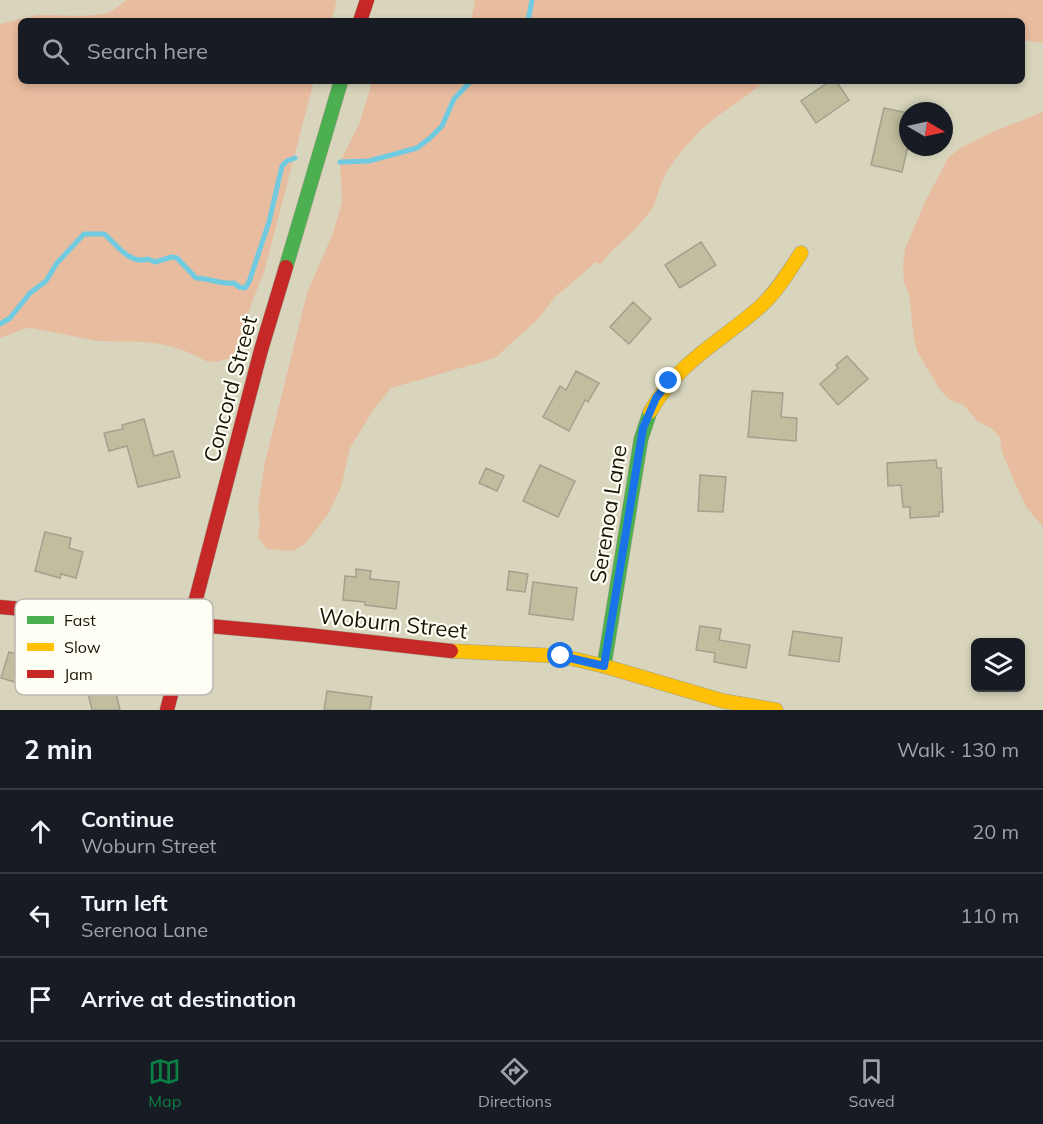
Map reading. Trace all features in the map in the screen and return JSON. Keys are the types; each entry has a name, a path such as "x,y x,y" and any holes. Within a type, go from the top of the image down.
{"street":[{"path":"361,18 367,0"},
{"name":"Concord Street","path":"197,599 261,350 340,84"},
{"name":"Serenoa Lane","path":"604,666 641,439 651,408 662,389 676,373 765,303 801,253"},
{"name":"Woburn Street","path":"0,607 15,608"},
{"name":"Woburn Street","path":"213,626 435,650 553,655 604,666 723,701 776,710"},
{"name":"Concord Street","path":"167,710 171,695"}],"shaded area":[{"path":"127,0 337,0 332,18 25,18 37,15 85,16 112,11"},
{"path":"475,0 1043,0 1043,43 1025,40 1025,18 472,18"},
{"path":"18,20 18,84 313,84 264,272 237,352 231,358 215,362 206,361 183,350 165,345 147,342 98,341 31,328 0,338 0,24"},
{"path":"371,84 761,84 712,120 696,135 669,168 653,206 639,224 600,264 596,262 555,297 538,319 495,358 391,388 374,409 350,448 341,487 329,513 305,544 293,551 267,549 258,538 260,522 258,507 265,462 307,293 333,233 342,202 340,162 360,122"},
{"path":"1043,112 1043,527 1027,508 1014,481 1002,452 1000,437 991,428 978,422 964,405 950,400 941,391 918,353 914,339 909,295 904,282 905,249 925,202 948,158 960,148 990,133"}],"building":[{"path":"826,84 838,84 849,100 816,123 801,101"},
{"path":"884,108 899,111 899,156 906,156 902,172 871,165"},
{"path":"701,242 716,265 680,288 665,265"},
{"path":"633,302 651,319 629,344 610,327"},
{"path":"847,356 868,379 838,405 820,384 838,368 836,365"},
{"path":"576,371 599,383 588,402 585,400 569,431 543,417 560,386 566,390"},
{"path":"752,391 783,393 781,417 797,418 796,441 748,437"},
{"path":"144,419 154,456 173,451 180,477 138,487 127,446 109,451 104,433 123,429 122,425"},
{"path":"936,460 937,468 941,468 943,512 939,512 939,516 910,518 910,507 903,507 901,485 888,486 887,463"},
{"path":"540,465 575,481 558,517 523,501"},
{"path":"486,468 504,476 497,491 479,483"},
{"path":"700,475 726,477 723,512 698,511"},
{"path":"45,532 71,538 69,548 83,552 76,578 61,574 60,578 35,571"},
{"path":"356,569 371,571 370,579 399,582 396,609 343,600 345,576 356,577"},
{"path":"509,571 528,574 525,592 507,590"},
{"path":"533,582 577,588 573,620 529,614"},
{"path":"700,626 721,629 719,640 750,645 746,668 714,662 715,653 696,650"},
{"path":"793,631 842,638 839,662 789,655"},
{"path":"9,652 15,654 15,682 1,678"},
{"path":"327,691 372,697 370,710 324,710"},
{"path":"88,695 117,695 120,710 92,710"}],"waterway":[{"path":"529,18 532,0"},
{"path":"340,162 369,161 417,148 442,126 454,99 468,84"},
{"path":"0,324 10,318 30,293 46,281 57,263 84,234 104,234 135,259 148,259 155,262 172,257 177,258 196,278 234,283 245,288 269,222 282,166 295,158"}],"traffic: fast":[{"path":"286,267 340,84"},
{"path":"604,666 641,439 650,412"}],"traffic: slow":[{"path":"650,412 661,394 687,365 768,299 801,253"},
{"path":"451,651 561,656 604,666 723,701 776,710"}],"traffic: jam":[{"path":"361,18 367,0"},
{"path":"196,599 261,350 286,267"},
{"path":"0,607 15,608"},
{"path":"213,626 451,651"},
{"path":"167,710 171,695"}],"route":[{"path":"561,656 604,666 643,428 656,398 669,381"}]}
